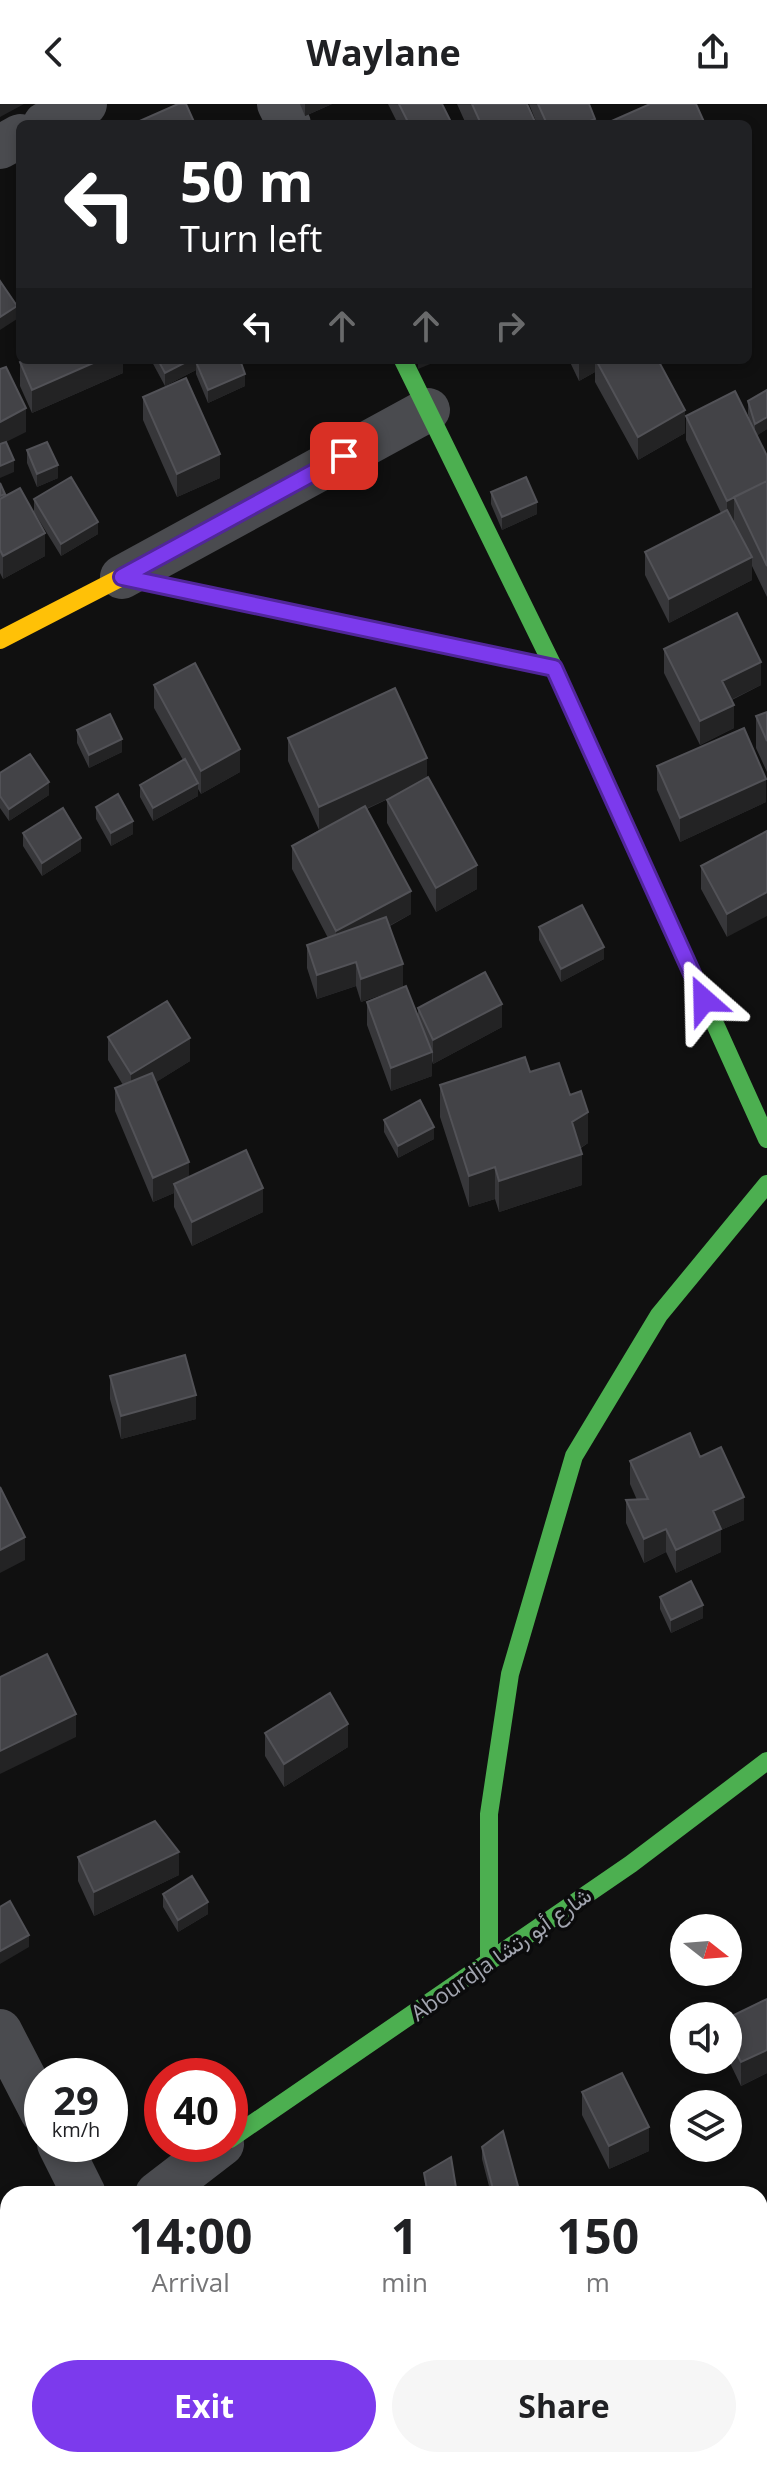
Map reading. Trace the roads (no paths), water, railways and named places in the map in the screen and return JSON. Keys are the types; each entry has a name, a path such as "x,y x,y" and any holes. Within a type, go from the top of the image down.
{"street":[{"path":"53,120 85,104"},
{"path":"405,364 554,668 767,1139"},
{"path":"0,640 428,410"},
{"path":"122,577 554,668"},
{"path":"489,1963 489,1814 510,1674 574,1456 659,1315 767,1184"},
{"name":"Abourdja شارع أبو رتشا","path":"248,2127 631,1864 767,1761"},
{"path":"0,2031 24,2077"},
{"path":"68,2162 80,2186"},
{"path":"172,2181 198,2162"}]}
